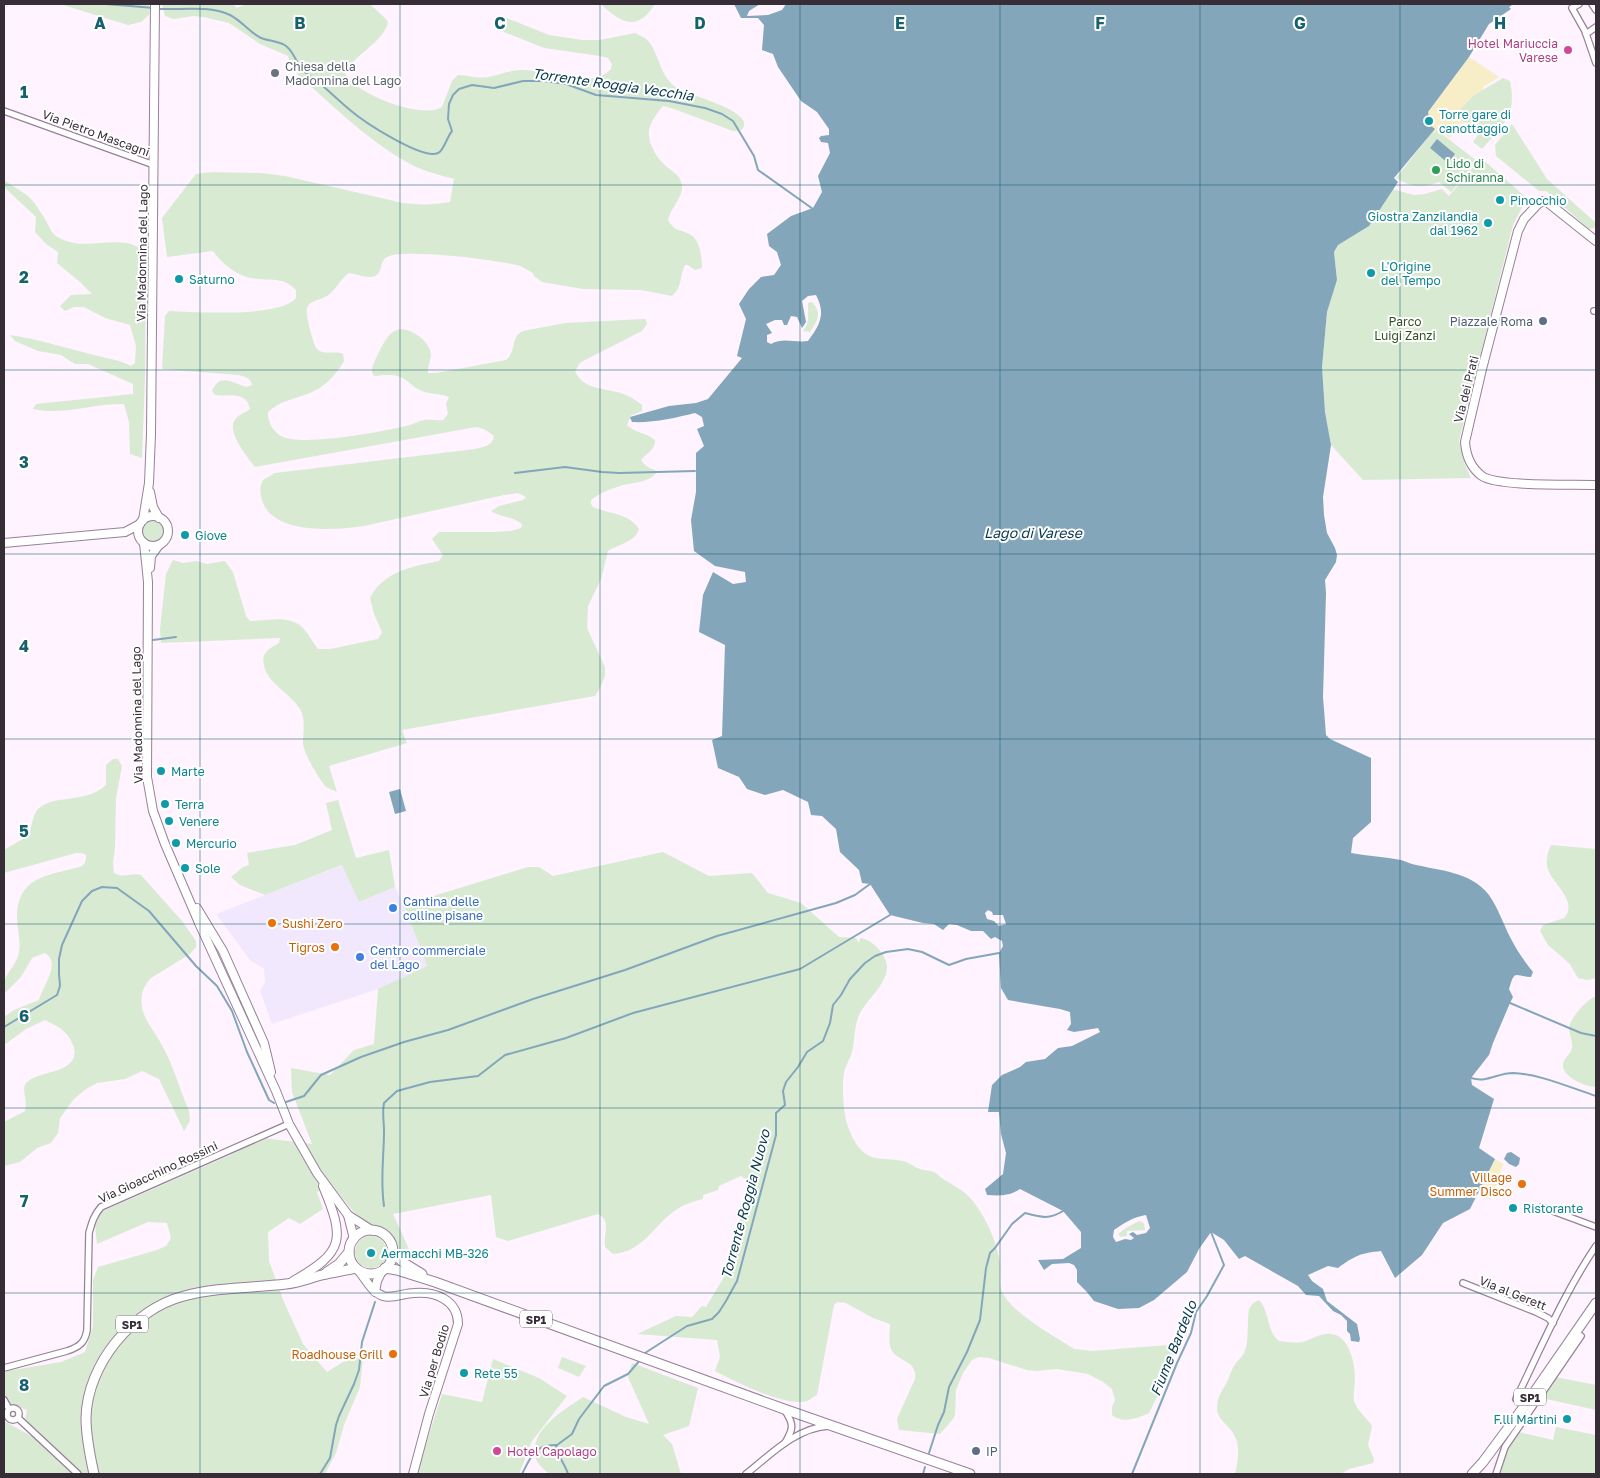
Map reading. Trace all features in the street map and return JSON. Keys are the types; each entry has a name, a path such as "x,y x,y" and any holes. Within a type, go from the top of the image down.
{"main road":[{"name":"Via Madonnina del Lago","path":"155,4 149,483 153,507 159,518"},
{"name":"Via dei Prati","path":"1596,241 1550,204 1543,201 1524,219 1517,236 1465,442 1468,458 1472,466 1482,476 1498,482 1596,485"},
{"name":"Via Madonnina del Lago","path":"141,522 149,483"},
{"path":"4,542 125,532 148,517 159,518 168,529 166,539 159,545 154,546 142,542 125,532"},
{"path":"141,522 138,529 142,542"},
{"name":"Via Madonnina del Lago","path":"142,542 148,582"},
{"name":"Via Madonnina del Lago","path":"159,545 152,556 148,582 147,777 153,811 178,873"},
{"path":"178,873 289,1124 317,1173 348,1215 373,1231"},
{"path":"178,873 223,951 264,1043 276,1091"},
{"path":"214,953 232,983 238,985"},
{"path":"238,985 236,994 247,1019 248,1030"},
{"path":"288,1284 314,1270 326,1260 335,1248 338,1231 334,1214 317,1173"},
{"path":"348,1215 354,1239"},
{"path":"354,1239 366,1231 373,1231"},
{"name":"SP1","path":"373,1231 384,1235 392,1252 404,1263 435,1282"},
{"name":"SP1","path":"324,1274 339,1264 349,1252 354,1239"},
{"path":"349,1252 352,1264 376,1292"},
{"path":"376,1292 377,1281 392,1258 392,1252"},
{"name":"SP1","path":"94,1474 86,1418 88,1399 93,1381 110,1348 130,1325 154,1308 183,1296 212,1291 288,1284 324,1274 358,1270 371,1274 384,1270 397,1270 435,1282 784,1409 970,1474"},
{"name":"Via per Bodio","path":"376,1292 387,1297 415,1293 430,1294 443,1298 452,1304 458,1318 458,1324 429,1414 414,1474"},
{"name":"SP1","path":"1472,1474 1526,1404 1596,1303"}],"street":[{"path":"1579,4 1572,8 1586,34 1596,63"},
{"path":"1592,4 1596,10"},
{"path":"1586,34 1596,27"},
{"name":"Via Pietro Mascagni","path":"4,111 154,165"},
{"name":"Via Gioacchino Rossini","path":"4,1368 67,1352 83,1344 88,1330 89,1233 92,1220 101,1208 289,1124"},
{"path":"1542,1207 1596,1228"},
{"name":"Via al Gerett","path":"1526,1404 1516,1399 1553,1323 1596,1246"},
{"name":"Via al Gerett","path":"1463,1283 1536,1312 1553,1323"},
{"path":"1496,1474 1505,1447 1581,1336"},
{"path":"4,1400 9,1408"},
{"path":"9,1408 5,1416 12,1420 18,1418"},
{"path":"9,1408 17,1409 19,1413 18,1418"},
{"path":"783,1446 792,1431 791,1420 784,1409"},
{"path":"18,1418 78,1474"},
{"path":"746,1474 800,1434 812,1428 833,1426"}],"shaded area":[{"path":"343,865 359,902 395,887 404,905 427,966 378,989 272,1024 260,991 265,982 264,969 250,960 216,914"}],"green space":[{"path":"60,4 148,4 150,8 149,15 141,22 128,25"},
{"path":"162,4 233,4 237,8 246,4 370,4 388,23 380,37 349,66 345,73 361,89 375,96 390,103 420,110 433,110 442,107 452,81 458,75 484,77 522,70 581,79 602,75 611,69 612,64 608,58 544,48 504,32 498,26 499,19 507,18 549,35 582,40 600,40 635,33 650,43 665,75 674,86 681,91 731,110 740,116 744,122 741,130 733,131 663,106 651,123 649,135 654,151 664,164 678,176 682,185 681,194 668,220 676,229 694,237 702,259 702,268 695,270 685,265 679,285 672,296 641,290 583,289 542,282 533,273 522,267 493,261 431,254 387,257 375,276 369,277 349,273 330,294 308,305 308,322 317,349 323,352 343,354 344,361 323,386 308,394 284,402 268,412 270,423 280,435 308,440 394,429 424,420 443,420 448,414 446,404 449,397 420,390 398,376 374,376 372,372 374,363 386,340 394,331 399,329 412,332 425,342 431,354 428,373 436,373 506,360 511,353 516,337 523,331 565,323 646,320 647,324 642,331 585,360 580,363 575,371 583,382 601,389 621,393 642,405 642,411 630,416 631,418 627,425 655,440 652,449 641,460 645,465 657,472 650,478 613,488 591,500 593,507 624,517 639,529 630,540 608,551 601,579 588,606 587,628 605,667 605,676 595,696 402,730 407,743 329,766 337,792 323,784 306,753 303,743 304,721 300,709 269,677 266,671 263,661 265,654 279,643 280,638 161,643 160,629 166,574 173,560 183,563 196,561 207,564 225,561 233,572 246,616 250,621 278,619 292,621 304,629 318,649 330,649 378,639 382,632 374,614 370,598 383,582 409,568 439,561 443,555 432,539 439,532 494,532 511,531 521,528 522,524 518,521 491,511 499,506 523,500 526,497 518,493 504,495 364,526 339,529 308,528 280,521 270,513 263,503 260,491 263,480 275,473 475,449 490,444 494,436 484,429 476,427 255,467 236,439 233,426 237,417 250,409 248,403 241,397 215,395 212,391 215,385 226,380 246,387 252,385 249,379 238,375 162,369 165,316 169,311 216,313 256,311 273,309 287,304 296,298 296,290 287,283 279,280 252,278 239,274 222,262 213,251 167,257 162,218 196,174 212,172 261,173 285,176 403,203 421,204 450,202 454,179 414,166 368,136 299,76 290,64 288,56 260,44 229,23 204,17 193,16 174,19 165,16"},
{"path":"601,4 655,4 642,19 636,22 629,22 616,16"},
{"path":"1503,78 1510,81 1512,103 1510,111 1502,126 1482,149 1473,142 1478,135 1466,122 1464,123 1455,114 1474,95"},
{"path":"1512,124 1547,179 1596,223 1594,228 1589,229 1546,191 1539,191 1496,156 1495,145"},
{"name":"Lido di Schiranna","path":"1434,130 1438,131 1477,161 1451,192 1439,182 1427,186 1417,186 1396,178"},
{"name":"Parco Luigi Zanzi","path":"1481,158 1527,198 1513,225 1459,441 1465,465 1471,478 1363,480 1331,445 1325,412 1322,367 1327,312 1337,280 1334,252 1338,245 1352,235 1392,189 1414,195 1442,189 1449,196"},
{"path":"4,180 32,200 52,233 61,239 85,244 128,243 146,251 142,458 130,454 129,422 124,404 56,411 33,409 36,404 133,394 133,384 88,364 75,364 61,355 38,351 15,341 10,335 117,360 131,366 135,363 136,346 130,325 105,318 84,307 74,307 65,311 60,306 71,295 92,294 57,263 58,252 46,244 35,232 36,217 4,187"},
{"path":"812,302 817,310 818,317 810,332 803,331 808,322 808,303"},
{"path":"153,521 160,524 163,531 160,538 153,541 146,538 143,531 146,524"},
{"path":"113,759 118,759 122,766 116,798 114,873 117,875 141,875 182,921 196,941 196,947 190,954 148,981 141,999 146,1018 168,1056 189,1111 190,1121 184,1131 159,1079 142,1071 125,1079 97,1083 86,1089 74,1099 60,1118 58,1133 51,1143 37,1148 20,1162 4,1166 4,1122 25,1111 25,1085 37,1076 65,1067 71,1062 74,1055 73,1045 68,1036 58,1027 45,1020 26,1029 4,1045 4,1017 14,1010 39,1000 50,975 52,963 50,957 45,953 32,958 21,977 4,994 4,980 15,963 19,952 20,943 17,917 19,903 23,892 38,879 82,866 86,855 76,853 4,873 4,850 28,836 36,812 45,804 89,795 106,785 106,765"},
{"path":"338,800 356,858 389,850 395,887 359,902 342,865 265,895 240,885 231,877 243,867 249,865 247,853 295,845 332,830 326,803"},
{"path":"1551,845 1596,849 1596,978 1587,980 1578,978 1570,964 1548,945 1540,931 1543,925 1564,918 1569,906 1547,866 1548,851"},
{"path":"663,852 709,876 752,873 768,893 801,903 839,937 856,938 859,943 860,938 865,939 878,948 886,961 886,972 884,979 859,1015 852,1052 843,1078 845,1115 855,1142 862,1151 870,1156 903,1161 920,1169 932,1171 966,1194 978,1208 993,1236 999,1255 1001,1291 1016,1310 1046,1331 1074,1349 1092,1351 1168,1345 1173,1347 1174,1350 1159,1393 1149,1413 1125,1420 1116,1418 1112,1415 1112,1407 1115,1400 1112,1389 1088,1374 1057,1369 1027,1370 989,1358 979,1357 972,1360 963,1373 956,1390 955,1415 940,1434 899,1430 897,1419 915,1379 913,1368 891,1349 889,1340 890,1324 873,1318 846,1303 837,1302 834,1305 817,1395 807,1401 797,1402 773,1397 747,1387 715,1371 720,1357 717,1340 637,1334 676,1316 692,1317 702,1306 706,1307 724,1277 742,1208 749,1193 750,1182 741,1176 719,1186 718,1190 703,1195 703,1199 677,1209 641,1243 633,1248 613,1254 605,1247 606,1224 605,1220 598,1214 508,1241 496,1237 491,1195 393,1214 412,1256 405,1258 390,1236 382,1230 370,1226 353,1211 331,1184 317,1192 323,1209 300,1224 289,1218 268,1232 269,1261 284,1302 303,1344 327,1372 343,1362 363,1357 360,1387 344,1425 336,1453 325,1474 4,1474 4,1421 33,1437 42,1435 25,1420 27,1410 10,1404 4,1393 4,1374 7,1371 61,1362 85,1352 93,1326 93,1280 98,1267 157,1250 166,1246 171,1238 167,1223 148,1222 97,1244 95,1225 101,1212 228,1156 263,1138 312,1144 292,1092 291,1068 330,1075 354,1050 374,1044 378,989 427,966 404,905 528,867 539,867 553,876"},
{"path":"1596,996 1596,1087 1586,1085 1570,1077 1566,1074 1563,1065 1572,1048 1569,1028 1572,1019 1588,1001"},
{"path":"1139,1221 1144,1223 1145,1230 1127,1231 1127,1236 1121,1237 1118,1234 1126,1228"},
{"path":"371,1236 377,1237 382,1241 386,1246 386,1258 382,1263 377,1267 371,1268 365,1267 360,1263 356,1258 355,1252 356,1246 360,1241 365,1237"},
{"path":"1259,1300 1265,1310 1272,1332 1279,1341 1299,1342 1331,1334 1342,1339 1347,1344 1355,1372 1354,1401 1357,1408 1372,1426 1368,1445 1374,1459 1373,1463 1349,1469 1341,1474 1235,1474 1238,1459 1236,1438 1219,1416 1217,1404 1233,1367 1245,1351 1249,1309 1253,1303"},
{"path":"562,1357 586,1366 579,1377 558,1368"},
{"path":"493,1359 539,1378 567,1396 532,1441 519,1474 418,1474 442,1394 482,1402"},
{"path":"632,1363 698,1388 689,1426 663,1435 672,1444 681,1474 549,1474 536,1459 537,1439 549,1422 583,1397 626,1417 649,1424 628,1377"},
{"path":"1555,1377 1596,1385 1596,1410 1542,1398"},
{"path":"1556,1427 1596,1435 1596,1474 1499,1474 1507,1451 1519,1432 1553,1440"}],"sand":[{"path":"1469,57 1499,77 1483,87 1483,90 1474,95 1456,114 1463,123 1459,124 1451,132 1452,136 1450,138 1438,130 1434,133 1435,129 1430,125 1432,121 1428,112"},
{"path":"1495,1159 1504,1164 1490,1200 1478,1194"}],"water":[{"name":"Lago di Varese","path":"734,4 760,4 749,11 747,16 768,15 782,10 786,4 1512,5 1509,7 1511,9 1489,24 1469,57 1428,112 1429,117 1424,123 1435,129 1394,178 1398,182 1369,226 1338,245 1334,252 1337,280 1327,312 1322,367 1325,412 1331,445 1323,497 1327,533 1337,555 1336,562 1325,580 1323,697 1326,735 1330,739 1371,758 1371,822 1353,838 1351,853 1401,860 1454,873 1473,881 1489,895 1515,946 1533,972 1531,977 1514,976 1509,989 1513,997 1489,1055 1471,1078 1472,1085 1494,1099 1479,1148 1495,1159 1470,1209 1443,1223 1422,1255 1395,1278 1381,1251 1363,1254 1338,1268 1328,1266 1308,1275 1312,1281 1323,1289 1327,1301 1357,1324 1359,1342 1351,1341 1350,1334 1347,1331 1347,1321 1333,1311 1319,1296 1306,1295 1298,1286 1245,1256 1239,1259 1224,1240 1211,1232 1199,1249 1187,1272 1154,1300 1139,1308 1118,1309 1094,1301 1077,1282 1077,1270 1074,1265 1069,1263 1052,1264 1044,1270 1038,1260 1063,1259 1081,1248 1081,1232 1063,1211 1020,1189 1005,1195 987,1195 985,1189 1003,1174 1006,1153 1001,1134 999,1112 988,1112 992,1085 1002,1075 1020,1067 1026,1062 1045,1059 1058,1048 1072,1046 1100,1032 1098,1028 1074,1032 1067,1030 1071,1024 1070,1012 1008,1000 1001,988 999,953 1003,946 1002,941 995,937 991,939 983,931 971,931 949,924 943,930 934,924 890,915 870,884 862,883 859,870 840,852 836,829 822,816 811,815 808,802 783,790 765,795 747,789 739,777 718,768 712,740 722,736 725,645 699,632 703,595 713,572 733,584 746,582 745,572 715,566 694,551 691,520 696,492 696,453 704,446 697,429 704,426 702,417 695,413 664,420 632,422 630,417 669,406 696,403 708,399 742,358 737,356 746,319 739,304 749,289 761,277 774,275 781,265 777,252 769,246 767,234 791,216 813,208 822,192 818,176 830,153 828,143 821,142 819,138 829,135 829,129 817,112 801,101 778,67 773,54 762,50 764,25 758,18 741,18","holes":["816,295 821,308 821,314 816,330 808,341 780,341 771,344 767,342 767,335 772,333 766,324 775,320 782,320 784,325 787,325 791,316 797,317 802,328 806,322 802,301 808,296","988,910 993,915 1003,915 1006,924 999,926 994,921 987,919 985,913","1146,1215 1150,1228 1146,1233 1137,1235 1133,1232 1129,1234 1134,1238 1131,1240 1125,1239 1116,1242 1113,1237 1114,1230"]},
{"path":"1437,139 1455,154 1448,163 1430,148"},
{"path":"400,789 406,811 395,814 389,792"},
{"path":"1511,1152 1520,1158 1519,1164 1516,1167 1504,1159 1507,1153"}],"waterway":[{"name":"Torrente Roggia Vecchia","path":"106,4 154,8"},
{"name":"Torrente Roggia Vecchia","path":"158,9 204,9 230,15 257,36 286,46 305,72 367,123 407,146 430,154 440,152 452,131 448,119 449,104 453,95 459,89 472,85 494,88 523,81 544,81 566,84 596,95 669,101 705,108 722,114 733,121 754,156 758,170 813,209"},
{"path":"515,473 565,467 619,473 695,471"},
{"path":"153,640 176,637"},
{"path":"286,1102 304,1096 321,1075 361,1057 404,1042 448,1030 533,999 625,970 717,936 836,903 855,895 870,884"},
{"path":"4,1027 57,995 60,986 59,959 62,945 82,901 92,891 102,887 117,888 149,911 196,966 217,986 232,1011 247,1052 269,1100 274,1103"},
{"path":"384,1206 382,1177 383,1107 384,1103 397,1091 430,1082 478,1076 505,1055 566,1038 633,1013 800,969 890,915"},
{"name":"Torrente Roggia Nuovo","path":"643,1355 687,1326 712,1319 726,1301 737,1281 776,1135 776,1113 785,1105 783,1091 786,1082 807,1052 823,1041 830,1023 833,1005 850,979 865,963 875,956 886,952 908,949 922,952 949,965 966,959 999,953"},
{"path":"1510,1003 1581,1033 1596,1036"},
{"path":"1471,1078 1488,1079 1507,1073 1523,1074 1545,1079 1596,1096"},
{"path":"929,1453 944,1412 949,1387 967,1352 980,1320 986,1268 990,1253 1012,1224 1025,1213 1044,1217 1053,1216 1063,1211"},
{"name":"Fiume Bardello","path":"1132,1474 1191,1333 1196,1312 1224,1265 1211,1232"},
{"path":"320,1474 330,1458 336,1425 359,1370 362,1342 375,1302"},
{"name":"Torrente Roggia Nuovo","path":"568,1474 557,1451 557,1445 572,1434 579,1419 604,1386 628,1374 641,1359"},
{"path":"522,1474 531,1457 538,1449 549,1445 557,1445"},
{"path":"923,1474 925,1467"}],"place":[{"name":"Hotel Mariuccia Varese","path":"1568,50"},
{"name":"Chiesa della Madonnina del Lago","path":"275,73"},
{"name":"Torre gare di canottaggio","path":"1429,121"},
{"name":"Lido di Schiranna","path":"1436,170"},
{"name":"Pinocchio","path":"1500,200"},
{"name":"Giostra Zanzilandia dal 1962","path":"1488,223"},
{"name":"L'Origine del Tempo","path":"1371,273"},
{"name":"Saturno","path":"179,279"},
{"name":"Piazzale Roma","path":"1543,321"},
{"name":"Giove","path":"185,535"},
{"name":"Marte","path":"161,771"},
{"name":"Terra","path":"165,804"},
{"name":"Venere","path":"169,821"},
{"name":"Mercurio","path":"176,843"},
{"name":"Sole","path":"185,868"},
{"name":"Cantina delle colline pisane","path":"393,908"},
{"name":"Sushi Zero","path":"272,923"},
{"name":"Tigros","path":"335,947"},
{"name":"Centro commerciale del Lago","path":"360,957"},
{"name":"Village Summer Disco","path":"1522,1184"},
{"name":"Ristorante","path":"1513,1208"},
{"name":"Aermacchi MB-326","path":"371,1253"},
{"name":"Roadhouse Grill","path":"393,1354"},
{"name":"Rete 55","path":"464,1373"},
{"name":"F.lli Martini","path":"1567,1419"},
{"name":"Hotel Capolago","path":"497,1451"},
{"name":"IP","path":"976,1451"}]}
